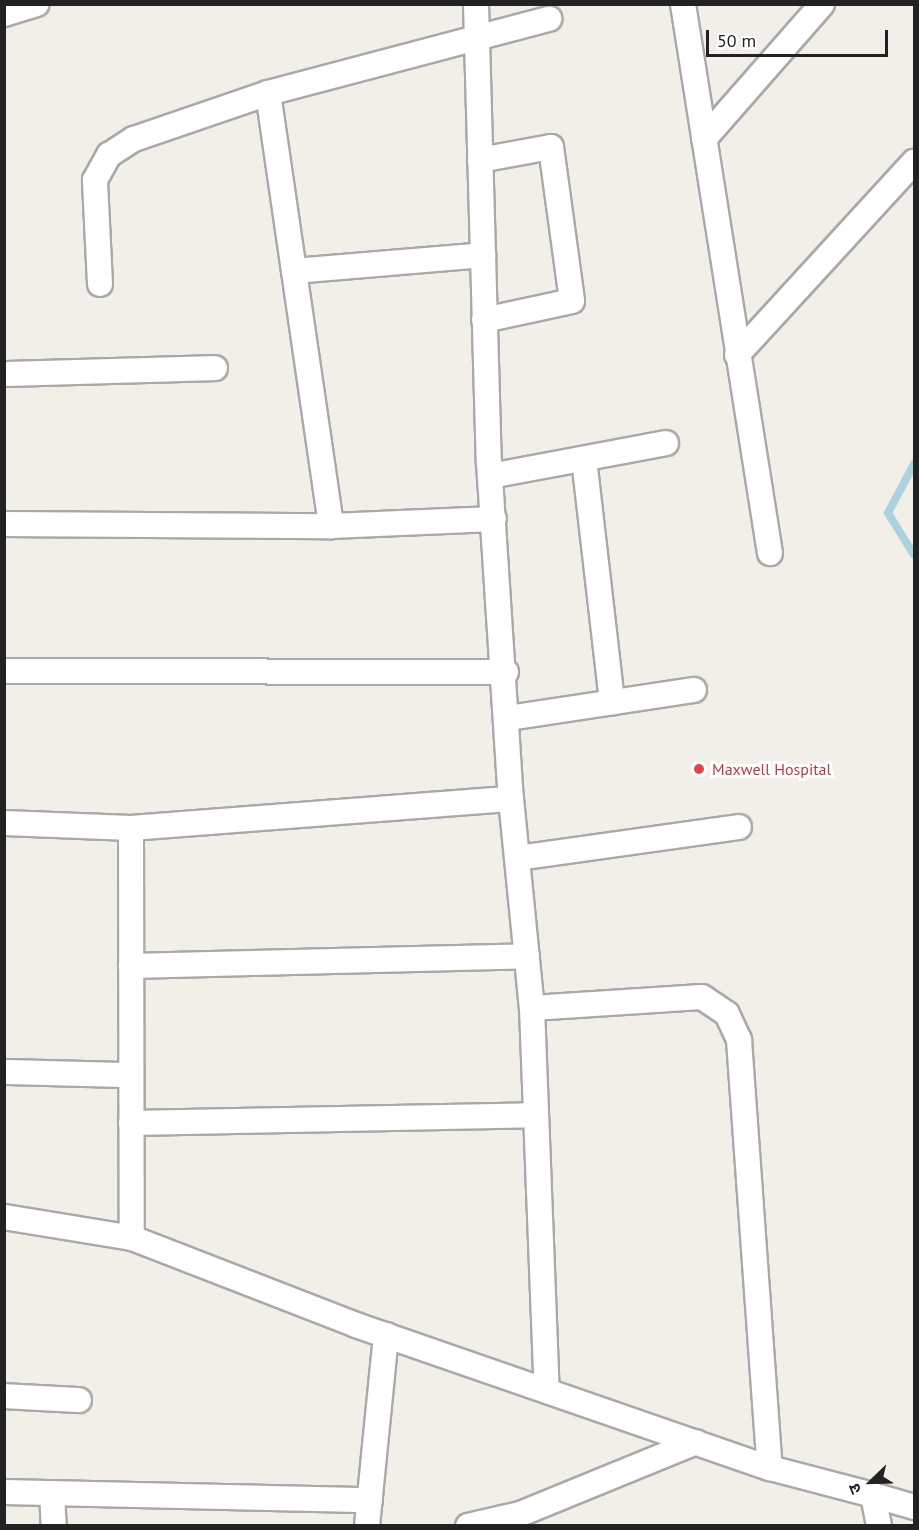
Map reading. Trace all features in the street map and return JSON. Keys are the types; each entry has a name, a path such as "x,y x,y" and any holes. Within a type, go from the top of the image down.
{"street":[{"path":"4,14 36,4"},
{"path":"476,4 480,36 480,160 490,476 506,672 511,799 532,1008 547,1391"},
{"path":"683,4 770,553"},
{"path":"704,139 822,4"},
{"path":"100,284 95,180 109,155 134,139 268,93 549,19"},
{"path":"268,93 331,526"},
{"path":"480,160 551,147 572,301 484,320"},
{"path":"737,355 915,162"},
{"path":"294,271 483,255"},
{"path":"4,374 215,368"},
{"path":"490,476 666,443"},
{"path":"584,459 612,702"},
{"path":"4,524 331,526 494,519"},
{"path":"4,671 506,672"},
{"path":"508,718 694,690"},
{"path":"4,823 131,828 511,799"},
{"path":"518,858 739,827"},
{"path":"131,828 132,1238"},
{"path":"131,966 527,956"},
{"path":"532,1008 702,997 728,1014 739,1040 770,1468"},
{"path":"4,1072 131,1075"},
{"path":"131,1123 536,1114"},
{"path":"4,1216 132,1238 386,1335 770,1468 915,1507"},
{"path":"368,1526 386,1335"},
{"path":"4,1396 79,1400"},
{"path":"468,1526 520,1514 696,1442"},
{"path":"4,1492 370,1500"},
{"path":"52,1493 54,1526"},
{"path":"873,1495 879,1526"}],"waterway":[{"path":"914,464 888,513 914,555"}],"place":[{"name":"Maxwell Hospital","path":"699,769"}]}
